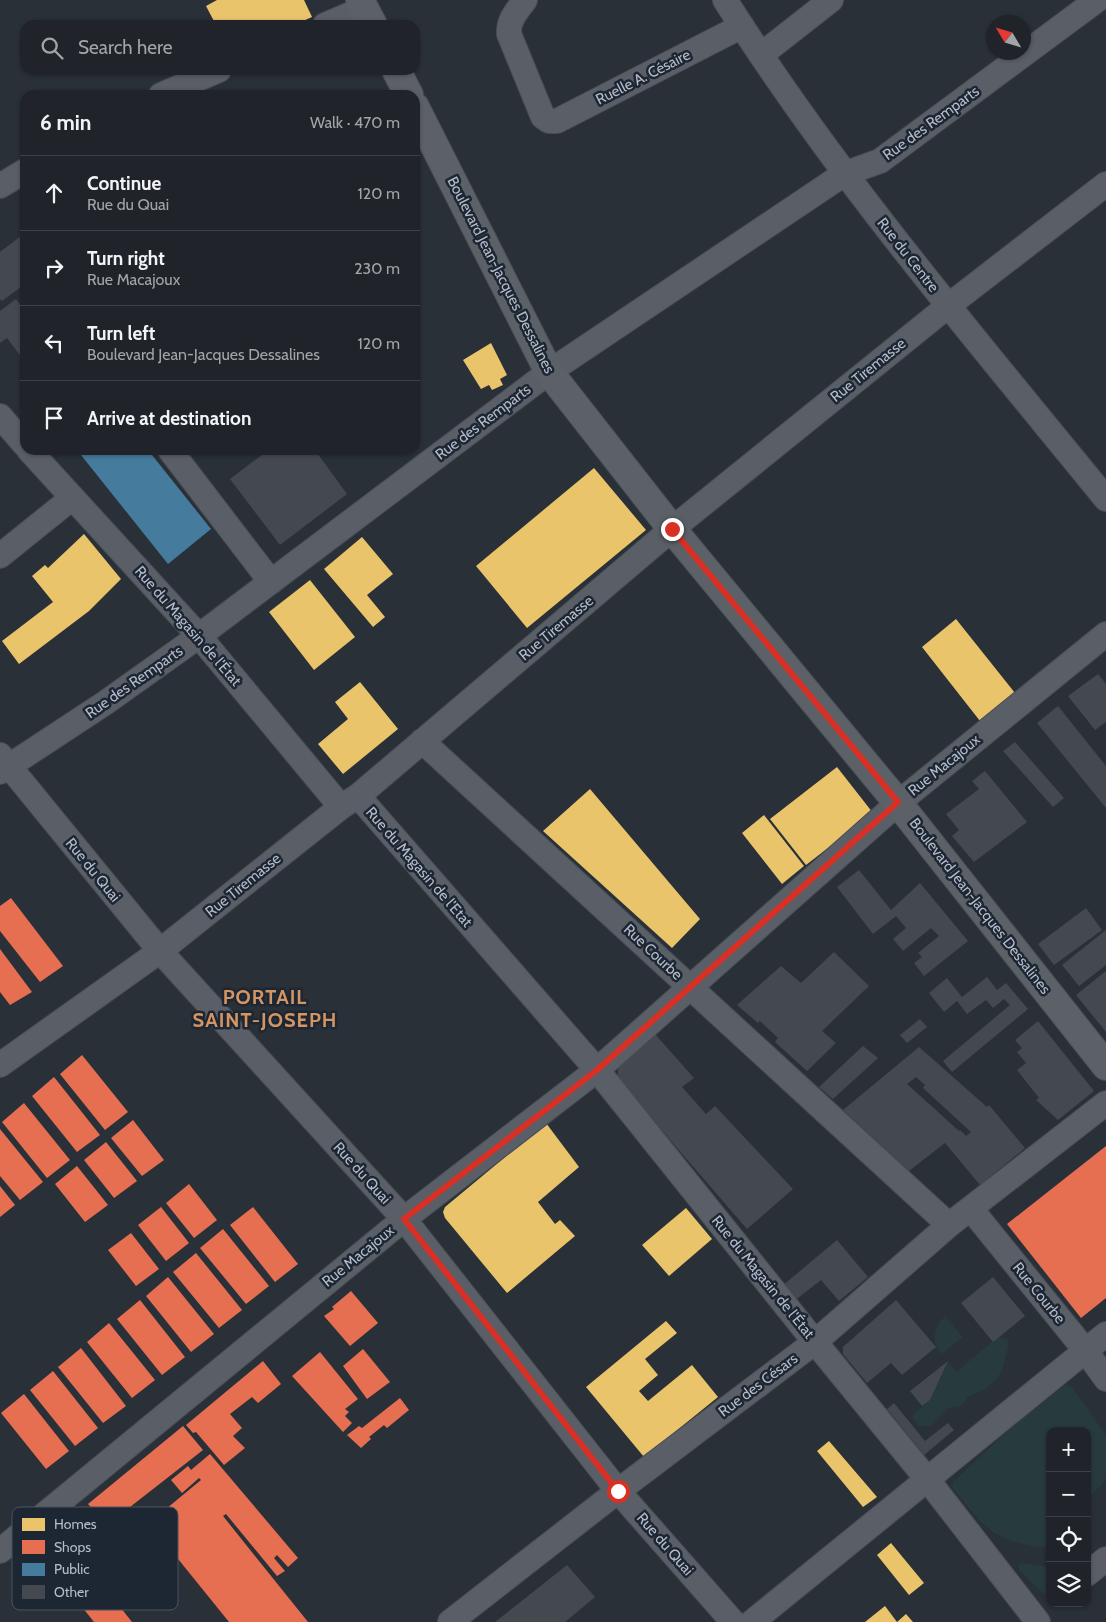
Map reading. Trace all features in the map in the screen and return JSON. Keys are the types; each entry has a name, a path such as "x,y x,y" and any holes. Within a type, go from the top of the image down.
{"main road":[{"path":"399,75 406,90"},
{"name":"Boulevard Jean-Jacques Dessalines","path":"420,117 549,372 672,529 898,802 1106,1066"}],"street":[{"name":"Ruelle A. Césaire","path":"525,0 511,20 508,27 509,34 544,117 549,121 557,121 742,26"},
{"name":"Rue du Centre","path":"725,0 844,174 948,306 1106,500"},
{"path":"762,54 831,0"},
{"name":"Rue des Remparts","path":"3,765 105,703 271,582 549,372 844,174 880,161 1097,0"},
{"path":"339,20 366,11"},
{"path":"173,90 207,75"},
{"path":"0,186 20,174"},
{"name":"Rue Tiremasse","path":"0,1065 160,951 349,802 672,529 948,306 1106,184"},
{"path":"0,416 20,439"},
{"name":"Rue du Magasin de l'État","path":"33,455 349,802"},
{"path":"174,455 271,582"},
{"path":"0,556 72,498"},
{"name":"Rue Macajoux","path":"54,1507 404,1219 597,1070 898,802 1106,634"},
{"name":"Rue Courbe","path":"422,741 949,1225"},
{"name":"Rue du Quai","path":"3,765 160,951 404,1219 618,1491 733,1622"},
{"name":"Rue du Magasin de l'Etat","path":"349,802 481,938"},
{"name":"Rue du Magasin de l'État","path":"481,938 597,1070 1037,1616"},
{"name":"Rue des Césars","path":"450,1622 618,1491 815,1342 949,1225 1106,1103"},
{"name":"Rue Courbe","path":"971,1209 1085,1350 1106,1379"},
{"path":"752,1622 1106,1334"},
{"name":"Rue Macajoux","path":"0,1551 12,1541"},
{"path":"1091,1571 1106,1559"}],"green space":[{"path":"945,1316 963,1337 942,1354 936,1344 935,1335 938,1325"},
{"path":"998,1337 1008,1340 1009,1344 1002,1370 996,1380 984,1390 968,1397 962,1405 948,1408 930,1426 919,1426 913,1419 913,1415 930,1400 948,1361 956,1372"},
{"path":"1065,1385 1071,1386 1106,1435 1106,1478 1101,1486 1091,1495 1091,1427 1046,1427 1046,1547 1015,1542 992,1531 983,1524 952,1487 953,1482 1011,1428"},
{"path":"1019,1563 1046,1566 1046,1595 1034,1585 1018,1568"}],"building: Homes":[{"path":"217,0 304,0 312,17 305,20 213,20 206,6"},
{"path":"491,343 507,375 500,379 503,385 492,390 489,385 481,389 463,360"},
{"path":"594,468 646,530 527,628 476,566"},
{"path":"84,534 121,579 89,611 19,664 2,641 53,602 32,576 45,565 48,568"},
{"path":"362,537 393,574 367,595 385,617 373,627 324,569"},
{"path":"310,580 355,637 314,670 269,612"},
{"path":"956,619 1015,693 980,721 922,647"},
{"path":"360,682 398,729 343,774 318,744 348,719 335,702"},
{"path":"837,767 873,813 806,865 770,819"},
{"path":"590,789 700,919 672,948 543,831"},
{"path":"764,815 804,866 782,884 742,833"},
{"path":"546,1123 579,1167 538,1202 555,1224 560,1220 575,1236 507,1293 445,1218 443,1212 445,1207"},
{"path":"686,1208 712,1239 669,1276 642,1245"},
{"path":"666,1321 677,1333 645,1359 658,1375 639,1391 648,1401 692,1365 718,1397 644,1457 586,1387"},
{"path":"829,1441 877,1497 863,1507 817,1451"},
{"path":"891,1543 924,1583 909,1595 877,1555"},
{"path":"885,1606 897,1622 865,1622"},
{"path":"906,1614 913,1622 897,1622"}],"building: Shops":[{"path":"11,898 63,966 40,982 0,931 0,906"},
{"path":"0,949 32,992 10,1005 0,992"},
{"path":"82,1055 128,1112 105,1130 60,1074"},
{"path":"54,1077 100,1135 77,1152 32,1096"},
{"path":"24,1103 70,1160 47,1178 2,1122"},
{"path":"133,1120 164,1160 142,1176 111,1138"},
{"path":"0,1129 43,1182 20,1200 0,1176"},
{"path":"106,1142 137,1181 114,1198 84,1160"},
{"path":"1106,1146 1106,1298 1081,1318 1007,1224"},
{"path":"77,1166 108,1205 85,1222 55,1184"},
{"path":"189,1184 217,1220 194,1238 166,1203"},
{"path":"0,1186 15,1205 0,1217"},
{"path":"161,1207 189,1243 166,1261 138,1225"},
{"path":"253,1207 298,1264 275,1282 230,1225"},
{"path":"223,1229 269,1286 246,1304 200,1248"},
{"path":"131,1233 159,1269 136,1286 108,1250"},
{"path":"196,1253 242,1310 219,1328 173,1272"},
{"path":"168,1277 214,1334 191,1352 146,1296"},
{"path":"351,1291 378,1323 350,1346 324,1316 334,1309 332,1307"},
{"path":"140,1300 185,1357 162,1375 117,1319"},
{"path":"109,1323 155,1380 132,1398 87,1342"},
{"path":"81,1348 126,1406 103,1423 58,1367"},
{"path":"363,1349 390,1382 367,1399 343,1366"},
{"path":"320,1352 358,1399 345,1409 349,1412 345,1416 352,1423 343,1432 292,1376"},
{"path":"263,1361 281,1384 258,1403 252,1397 230,1414 242,1428 233,1436 245,1448 224,1465 196,1432 193,1433 186,1425"},
{"path":"53,1371 98,1428 75,1446 30,1390"},
{"path":"24,1394 69,1451 46,1469 1,1413"},
{"path":"400,1398 409,1410 387,1428 384,1425 369,1437 371,1439 361,1448 347,1435 359,1426 362,1428"},
{"path":"183,1426 203,1450 130,1507 91,1507 88,1504"},
{"path":"210,1454 298,1558 288,1567 277,1555 274,1558 285,1571 277,1576 226,1514 223,1516 308,1622 229,1622 178,1559 178,1507 168,1507 201,1480 199,1478 182,1493 171,1480 188,1466 191,1470"},
{"path":"84,1610 122,1610 132,1622 94,1622"}],"building: Public":[{"path":"81,455 152,455 211,529 168,564"}],"building: Other":[{"path":"20,237 20,288 2,301 0,299 0,252"},
{"path":"16,299 20,304 20,355 7,338 0,343 0,311"},
{"path":"262,455 319,455 347,494 280,545 230,479"},
{"path":"1098,674 1106,684 1106,722 1095,730 1068,696"},
{"path":"1058,706 1106,766 1106,808 1037,723"},
{"path":"1015,742 1064,798 1053,807 1003,751"},
{"path":"985,771 1027,822 974,862 952,836 959,830 946,814 979,789 972,781"},
{"path":"859,870 891,910 920,883 968,941 924,976 914,963 922,957 918,953 939,936 931,928 903,951 893,939 906,928 896,916 873,934 837,887"},
{"path":"1086,908 1102,930 1054,965 1038,944"},
{"path":"1106,930 1106,965 1079,986 1062,965"},
{"path":"834,952 869,986 822,1031 836,1043 807,1071 775,1042 778,1038 760,1021 758,1023 737,1005 781,966 801,983"},
{"path":"1106,971 1106,1032 1076,995"},
{"path":"987,977 997,990 1006,983 1028,1009 952,1072 943,1061 1010,1005 1004,999 993,1008 986,1000 967,1014 957,1001 944,1012 929,993 947,978 962,997"},
{"path":"920,1019 927,1027 907,1043 900,1035"},
{"path":"1038,1021 1094,1091 1058,1120 1036,1100 1039,1098 1017,1070 1026,1063 1017,1052 1022,1048 1015,1040"},
{"path":"655,1034 694,1078 682,1087 706,1114 715,1106 793,1189 747,1229 618,1077 618,1069 622,1062"},
{"path":"863,1046 878,1058 833,1099 819,1087"},
{"path":"919,1047 987,1107 989,1105 1025,1148 980,1185 945,1143 909,1171 843,1110","holes":["916,1077 925,1085 923,1088 971,1132 966,1136 959,1131 907,1084"]},
{"path":"837,1240 868,1277 839,1301 821,1280 794,1301 782,1286"},
{"path":"993,1277 1025,1316 993,1342 961,1303"},
{"path":"896,1300 936,1347 902,1375 891,1363 867,1383 843,1354 843,1347"},
{"path":"948,1361 930,1400 922,1406 910,1391"},
{"path":"894,1403 925,1441 948,1423 954,1430 924,1455 887,1409"},
{"path":"567,1565 595,1597 565,1622 495,1622"}],"district":[{"name":"PORTAIL SAINT-JOSEPH","path":"265,1008"}],"route":[{"path":"618,1491 404,1219 597,1070 898,802 672,529"}]}
